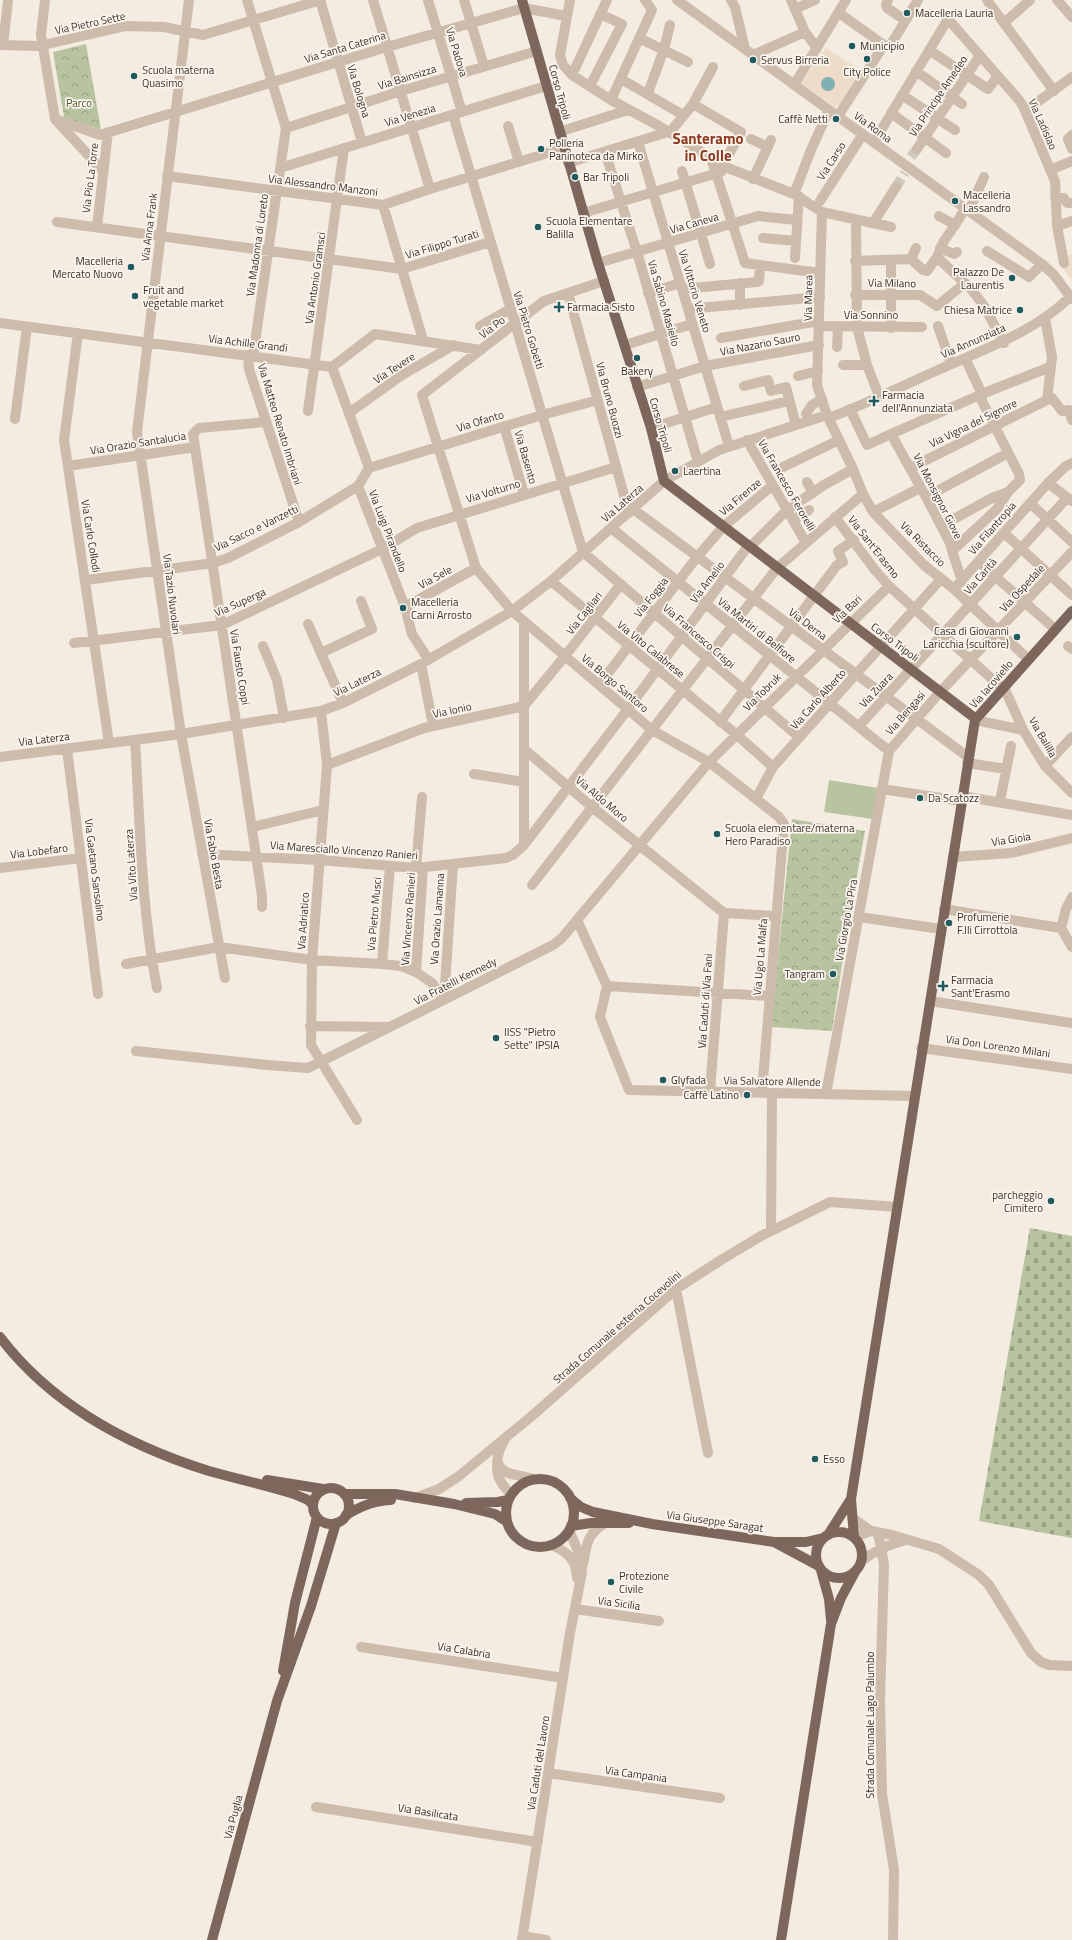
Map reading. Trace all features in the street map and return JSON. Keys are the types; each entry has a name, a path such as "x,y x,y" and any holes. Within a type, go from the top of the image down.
{"main road":[{"name":"Corso Tripoli","path":"523,4 598,263 651,428 664,481 975,719"},
{"name":"Via Iacoviello","path":"975,719 1072,611"},
{"path":"780,1940 831,1624 841,1598 862,1561 862,1549 854,1537 851,1499 975,719"},
{"path":"0,1337 10,1351 44,1385 87,1415 127,1438 167,1457 210,1471 294,1494 308,1500 313,1505 317,1517 328,1524 336,1523 346,1515 380,1500 415,1498"},
{"path":"506,1521 506,1507 509,1497 520,1484 533,1479 546,1479 553,1481 560,1486 570,1498 581,1507 593,1512 652,1524"},
{"path":"247,1480 269,1480 324,1489 335,1488 344,1494 357,1495 382,1493 454,1504 495,1514 506,1521 514,1535 520,1541 535,1547 551,1545 558,1542 570,1528 574,1516 570,1498"},
{"path":"313,1505 316,1496 324,1489"},
{"path":"344,1494 349,1504 346,1515"},
{"path":"454,1504 498,1502 509,1497"},
{"path":"831,1624 829,1599 816,1554 820,1543 826,1537 851,1499"},
{"name":"Via Puglia","path":"212,1940 277,1701 295,1603 317,1517"},
{"path":"570,1528 607,1522 652,1524"},
{"name":"Via Puglia","path":"277,1701 312,1606 336,1523"},
{"name":"Via Giuseppe Saragat","path":"652,1524 774,1542 806,1542 826,1537"},
{"path":"826,1537 840,1532 854,1537"},
{"name":"Via Giuseppe Saragat","path":"774,1542 820,1568"},
{"path":"820,1568 828,1575 839,1578 851,1575 855,1572"}],"street":[{"path":"1,45 8,0"},
{"path":"45,0 41,35 54,119 103,171"},
{"name":"Via Anna Frank","path":"140,456 137,432 189,0"},
{"name":"Via Madonna di Loreto","path":"247,0 286,128 251,356"},
{"name":"Via Pietro Sette","path":"1,45 42,46 126,26 164,27 203,35 320,0"},
{"name":"Via Bologna","path":"320,0 362,142"},
{"path":"373,0 430,189"},
{"name":"Via Padova","path":"428,0 452,76 458,113"},
{"path":"464,0 484,66"},
{"path":"570,0 560,55 563,65 572,74 611,100 727,167 753,179 797,195 822,212 891,227"},
{"path":"572,74 607,0"},
{"path":"611,100 652,10 645,0"},
{"name":"Via Roma","path":"677,0 874,142 906,170 967,210 1042,264 1054,275 1071,298"},
{"path":"731,0 735,7 745,49"},
{"path":"814,0 793,5 805,32 817,48"},
{"path":"794,85 846,0"},
{"path":"888,0 886,5 887,8 905,20"},
{"path":"839,13 884,45 890,46 918,0"},
{"path":"987,0 1054,91"},
{"path":"1004,23 1030,0"},
{"path":"1057,0 1072,18"},
{"path":"523,4 566,16"},
{"name":"Via Santa Caterina","path":"54,119 100,135 387,46 471,23 523,4"},
{"path":"590,86 622,24 600,14"},
{"name":"Via Ladislao","path":"929,50 948,19 979,57 1019,100 1055,182 1057,226 1068,262"},
{"path":"648,93 664,50 670,25"},
{"path":"753,55 805,32"},
{"path":"639,38 688,62"},
{"path":"838,116 884,45"},
{"path":"874,142 929,50 988,89 997,77"},
{"name":"Via Bainsizza","path":"286,128 400,91 537,51"},
{"name":"Via Principe Amedeo","path":"906,170 914,153 979,57"},
{"path":"568,163 638,142 673,129 693,104 713,67"},
{"path":"916,71 953,96 962,104"},
{"path":"1025,111 1072,77"},
{"path":"621,79 648,93 683,115"},
{"name":"Via Venezia","path":"280,168 546,86"},
{"path":"902,95 955,130"},
{"path":"583,213 716,174 727,167 741,132 693,104"},
{"path":"559,132 628,110"},
{"path":"795,258 797,195 811,150 830,110"},
{"name":"Via Pietro Gobetti","path":"458,113 470,176 583,552"},
{"path":"891,113 946,153"},
{"path":"508,126 519,162"},
{"name":"Via Pio La Torre","path":"97,227 108,132"},
{"name":"Via Carso","path":"820,201 863,134"},
{"path":"1072,135 1068,139 1072,149"},
{"path":"751,139 769,144 753,179"},
{"name":"Via Vittorio Veneto","path":"638,142 729,446"},
{"name":"Via Antonio Gramsci","path":"308,411 344,148"},
{"name":"Via Alessandro Manzoni","path":"167,176 383,205 470,176 564,148"},
{"name":"Via Sabino Masiello","path":"605,152 661,334 698,462"},
{"path":"711,158 745,263 820,273"},
{"path":"1050,170 1072,161"},
{"path":"682,171 710,264"},
{"path":"856,261 911,259 922,270 927,271 954,226 967,210 984,177"},
{"path":"873,223 896,187"},
{"path":"1055,197 1064,198 1067,203 1072,203"},
{"path":"383,205 423,340"},
{"name":"Via Marea","path":"817,385 822,212"},
{"name":"Via Caneva","path":"598,263 763,216 797,220"},
{"path":"939,216 954,226"},
{"path":"856,220 857,327 867,365 879,396"},
{"path":"1057,226 1072,221"},
{"name":"Via Filippo Turati","path":"57,222 402,269 490,242"},
{"path":"763,238 796,241"},
{"path":"911,259 916,248"},
{"path":"987,251 1029,277 1042,264"},
{"path":"939,253 954,254 957,252"},
{"path":"939,253 984,306 1004,342"},
{"path":"891,260 891,328"},
{"path":"1054,275 1068,262"},
{"path":"648,293 681,286 759,281 760,266"},
{"name":"Via Po","path":"438,447 422,395 544,301 604,281"},
{"name":"Via Milano","path":"856,295 920,295 937,306 965,282"},
{"path":"740,283 740,305"},
{"name":"Via Bruno Buozzi","path":"568,293 616,467 631,511"},
{"path":"688,310 820,297"},
{"name":"Via Annunziata","path":"747,440 796,425 829,419 951,364 1004,342 1045,318 1071,298"},
{"path":"480,326 510,310"},
{"path":"1045,318 1052,358 1050,366 1050,399 1062,411 1069,410 1072,420"},
{"name":"Via Achille Grandi","path":"0,323 332,367"},
{"path":"625,345 692,324"},
{"name":"Via Sonnino","path":"721,338 819,324 838,327 922,327"},
{"path":"938,326 951,364"},
{"path":"15,419 27,327"},
{"path":"837,347 838,327"},
{"name":"Via Carlo Collodi","path":"78,334 64,440 110,743"},
{"path":"370,468 332,367 376,334 481,350"},
{"name":"Via Tevere","path":"349,413 402,375 454,345"},
{"name":"Via Nazario Sauro","path":"637,386 705,366 819,345"},
{"name":"Via Matteo Renato Imbriani","path":"251,356 249,369 299,522"},
{"name":"Via Monsignor Giove","path":"952,551 997,509 1008,492 1020,480 1019,474 982,401 982,394 965,358"},
{"path":"843,365 867,365"},
{"path":"850,409 867,445 982,394 1050,366"},
{"path":"798,376 818,371"},
{"path":"744,386 768,380 771,391 786,388 796,425"},
{"name":"Via Ristaccio","path":"817,385 829,419 853,469 863,494 873,512 924,564 999,630 1028,659"},
{"path":"806,414 812,405 822,399"},
{"name":"Via Vigna del Signore","path":"910,468 1050,399"},
{"name":"Via Ofanto","path":"370,468 504,426 598,400"},
{"path":"720,417 789,401"},
{"path":"651,428 717,407"},
{"name":"Via Orazio Santalucia","path":"68,466 195,447 193,434 199,428 266,422"},
{"name":"Via Basento","path":"504,426 524,494"},
{"name":"Via Monsignor Giove","path":"891,434 950,542 952,551"},
{"name":"Via Laterza","path":"0,757 181,734 284,718 321,711 343,703 424,662 512,612 552,581 664,481 729,446 747,440"},
{"name":"Via Francesco Ferorelli","path":"747,440 806,543"},
{"path":"783,467 839,440"},
{"name":"Via Fausto Coppi","path":"195,447 252,827 262,896 262,907"},
{"path":"438,447 476,568"},
{"path":"926,497 1008,453"},
{"name":"Via Tazio Nuvolari","path":"140,456 181,734"},
{"name":"Via Filantropia","path":"954,589 1048,483 1066,466 1072,463"},
{"name":"Via Volturno","path":"382,549 417,528 562,482 616,467"},
{"name":"Via Luigi Pirandello","path":"370,468 358,486 405,607 412,634 424,662"},
{"name":"Via Amelio","path":"628,709 725,577 749,547 787,510 813,493 822,481 853,469"},
{"path":"807,482 813,493"},
{"path":"1048,483 1069,500"},
{"name":"Via Firenze","path":"723,527 773,485"},
{"name":"Via Sacco e Vanzetti","path":"86,580 213,563 228,558 299,522 358,486"},
{"path":"873,512 920,488"},
{"path":"941,526 992,498 1008,492"},
{"path":"532,884 708,659 777,568 863,494"},
{"name":"Via Carità","path":"911,670 1047,519 1069,500"},
{"path":"1030,503 1072,542"},
{"path":"793,520 809,510"},
{"name":"Via Derna","path":"631,511 725,577 856,674 968,760"},
{"name":"Via Sant'Erasmo","path":"835,517 889,586 970,660 1003,687"},
{"name":"Via Foggia","path":"599,685 697,557 723,527"},
{"name":"Via Martiri di Belfiore","path":"611,528 889,751"},
{"path":"1004,533 1072,595"},
{"path":"720,722 837,565 843,562 838,551 854,540"},
{"name":"Via Superga","path":"74,643 222,625 382,549"},
{"path":"952,551 962,581"},
{"name":"Via Francesco Crispi","path":"583,552 799,737"},
{"name":"Via Ospedale","path":"940,692 1072,552"},
{"path":"979,562 1055,629"},
{"name":"Via Sele","path":"405,607 476,568"},
{"name":"Via Borgo Santoro","path":"476,568 512,612 652,730 709,762 779,817 784,824"},
{"name":"Via Carlo Alberto","path":"756,799 773,767 941,579"},
{"name":"Via Vito Calabrese","path":"552,581 737,735 773,767"},
{"name":"Via Cagliari","path":"566,656 621,584"},
{"name":"Via Bari","path":"822,649 889,586"},
{"path":"321,653 372,629 361,601"},
{"path":"524,622 524,845"},
{"path":"308,624 343,703"},
{"path":"263,646 277,680 284,718"},
{"name":"Via Tobruk","path":"709,762 822,649"},
{"path":"524,706 566,656"},
{"path":"424,662 432,720"},
{"name":"Via Zuara","path":"858,726 911,670"},
{"name":"Via Balilla","path":"1003,687 1024,730 1045,766 1072,792"},
{"name":"Via Bengasi","path":"889,751 940,692"},
{"name":"Via Ionio","path":"327,765 424,728 524,706"},
{"name":"Via Maresciallo Vincenzo Ranieri","path":"202,854 319,860 420,868 513,856 524,845 628,709"},
{"name":"Via Adriatico","path":"321,711 327,765 312,960 310,1026 311,1045 356,1120"},
{"path":"975,719 1024,730"},
{"name":"Via Fabio Besta","path":"181,734 225,978"},
{"path":"1045,766 1072,737"},
{"name":"Via Vito Laterza","path":"135,740 143,877 151,960 157,988"},
{"path":"1000,801 1011,746"},
{"name":"Via Gaetano Sansolino","path":"67,749 98,994"},
{"name":"Via Aldo Moro","path":"524,749 639,846 724,913"},
{"name":"Via Giorgio La Pira","path":"826,1094 889,751"},
{"path":"968,760 1006,769"},
{"name":"Via Fratelli Kennedy","path":"136,1051 308,1068 444,1000 553,945 562,938 709,762"},
{"path":"474,774 524,782"},
{"path":"882,789 962,799 1000,801 1072,815"},
{"name":"Via Vincenzo Ranieri","path":"416,972 422,797"},
{"path":"252,827 323,810"},
{"name":"Via Ugo La Malfa","path":"770,1231 767,1093 769,996 784,824"},
{"name":"Via Gioia","path":"953,857 1011,854 1072,838"},
{"name":"Via Lobefaro","path":"0,868 81,858"},
{"name":"Via Orazio Lamanna","path":"444,1000 453,864"},
{"name":"Via Pietro Musci","path":"382,964 390,866"},
{"path":"1072,897 1066,909 1062,928 1072,947"},
{"path":"944,909 1062,928"},
{"path":"724,913 776,916"},
{"name":"Via Caduti di Via Fani","path":"710,1092 724,913"},
{"path":"858,917 941,930"},
{"path":"577,920 607,986 769,996"},
{"path":"126,964 219,948 312,960 401,966 416,972 432,983 444,1000"},
{"name":"Via Salvatore Allende","path":"607,986 600,1017 629,1090 914,1096"},
{"path":"930,1001 1072,1023"},
{"path":"310,1026 390,1027"},
{"name":"Via Don Lorenzo Milani","path":"922,1048 1072,1069"},
{"name":"Strada Comunale esterna Cocevolini","path":"415,1498 439,1489 460,1476 676,1289 721,1260 770,1231 830,1202 897,1207"},
{"path":"676,1289 708,1453"},
{"path":"508,1436 500,1447 497,1471 500,1481 509,1497"},
{"path":"498,1463 504,1473 533,1479"},
{"path":"852,1518 875,1532 939,1549 979,1575 989,1584 1031,1653 1041,1662 1049,1665 1072,1666"},
{"path":"578,1590 588,1540 592,1533 607,1522"},
{"path":"570,1528 581,1558 582,1572"},
{"path":"854,1537 875,1532"},
{"name":"Strada Comunale Lago Palumbo","path":"875,1532 882,1548 884,1564 880,1700 881,1769 882,1794 894,1870 893,1940"},
{"path":"862,1561 872,1553 882,1548 906,1540"},
{"path":"551,1545 565,1551 573,1561 577,1576 578,1590"},
{"name":"Via Caduti del Lavoro","path":"522,1938 578,1590"},
{"name":"Via Sicilia","path":"575,1609 659,1621"},
{"name":"Via Calabria","path":"361,1647 563,1678"},
{"name":"Via Campania","path":"548,1773 720,1798"},
{"name":"Via Basilicata","path":"316,1807 538,1842"},
{"path":"522,1938 546,1940"}],"green space":[{"name":"Parco","path":"86,44 101,130 64,117 53,52"},
{"path":"829,780 878,788 873,819 824,812"},
{"path":"792,819 865,831 847,931 832,1031 771,1027"},
{"path":"1030,1228 1072,1236 1072,1538 979,1521"}],"shaded area":[{"path":"826,48 862,71 842,104 834,106 801,83"},
{"path":"1069,255 1072,255 1072,280 1063,268 1067,263"}],"water":[{"path":"825,77 831,77 835,81 835,87 831,91 825,91 821,87 821,81"}],"tunnel":[{"path":"911,157 917,149"},
{"path":"896,187 905,173"}],"place":[{"name":"Macelleria Lauria","path":"907,13"},
{"name":"Municipio","path":"852,46"},
{"name":"City Police","path":"867,59"},
{"name":"Servus Birreria","path":"753,60"},
{"name":"Scuola materna Quasimo","path":"134,76"},
{"name":"Caffè Netti","path":"836,119"},
{"name":"Polleria Paninoteca da Mirko","path":"541,149"},
{"name":"Bar Tripoli","path":"575,177"},
{"name":"Macelleria Lassandro","path":"955,201"},
{"name":"Scuola Elementare Balilla","path":"538,227"},
{"name":"Macelleria Mercato Nuovo","path":"131,267"},
{"name":"Palazzo De Laurentis","path":"1012,278"},
{"name":"Fruit and vegetable market","path":"135,296"},
{"name":"Farmacia Sisto","path":"559,307"},
{"name":"Chiesa Matrice","path":"1020,310"},
{"name":"Bakery","path":"637,358"},
{"name":"Farmacia dell'Annunziata","path":"874,401"},
{"name":"Laertina","path":"675,471"},
{"name":"Macelleria Carni Arrosto","path":"403,608"},
{"name":"Casa di Giovanni Laricchia (scultore)","path":"1017,637"},
{"name":"Da Scatozz","path":"920,798"},
{"name":"Scuola elementare/materna Hero Paradiso","path":"717,834"},
{"name":"Profumerie F.lli Cirrottola","path":"949,923"},
{"name":"Tangram","path":"833,974"},
{"name":"Farmacia Sant'Erasmo","path":"943,986"},
{"name":"IISS \"Pietro Sette\" IPSIA","path":"496,1038"},
{"name":"Glyfada","path":"663,1080"},
{"name":"Caffè Latino","path":"747,1095"},
{"name":"parcheggio Cimitero","path":"1051,1201"},
{"name":"Esso","path":"815,1459"},
{"name":"Protezione Civile","path":"611,1582"}],"district":[{"name":"Santeramo in Colle","path":"708,148"}]}
